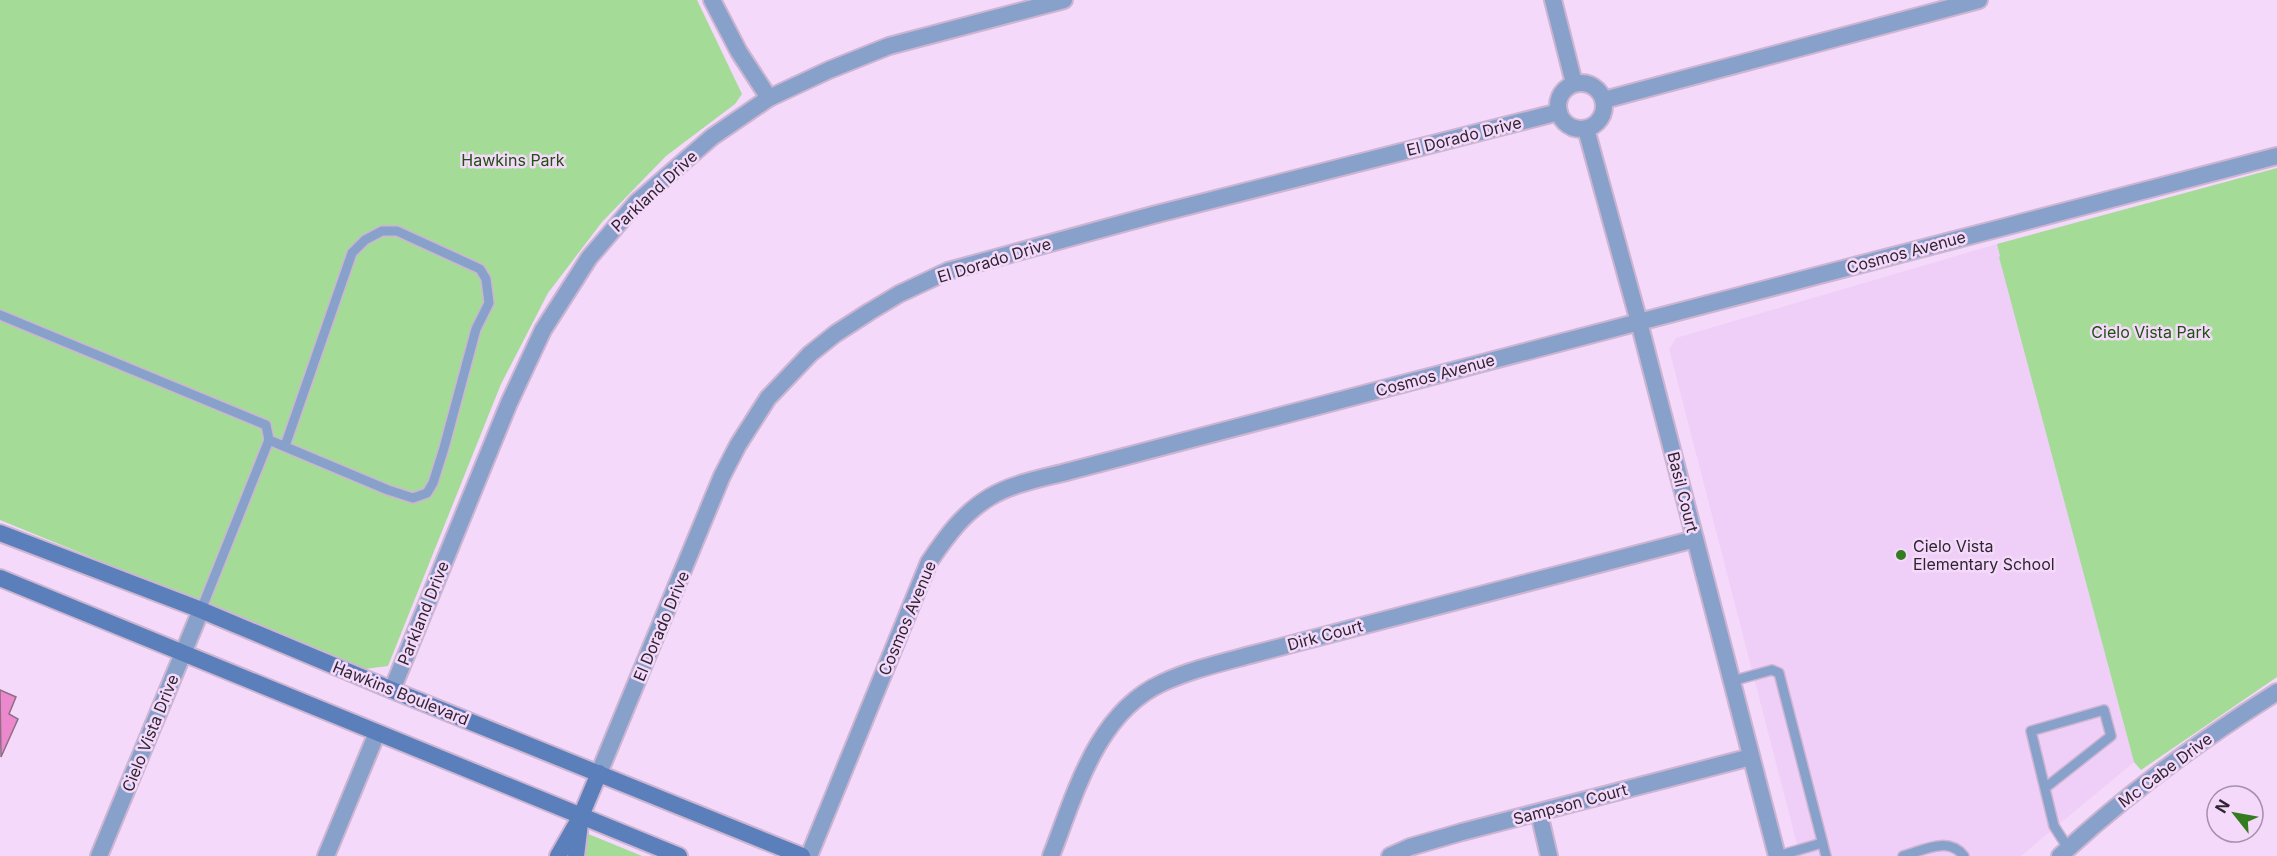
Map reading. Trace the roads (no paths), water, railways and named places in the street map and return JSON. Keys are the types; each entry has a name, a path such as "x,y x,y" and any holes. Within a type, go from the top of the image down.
{"main road":[{"name":"Hawkins Boulevard","path":"0,532 201,610 802,856"},
{"path":"0,578 679,856"},
{"name":"El Dorado Drive","path":"581,816 599,773"},
{"path":"558,856 581,816"},
{"path":"576,856 581,816"}],"street":[{"path":"712,0 739,52 769,98"},
{"name":"Parkland Drive","path":"392,690 524,367 571,283 601,243 637,202 712,137 769,98 889,46 1064,0"},
{"path":"1553,0 1574,83"},
{"path":"1605,100 1978,0"},
{"path":"1584,82 1593,85 1605,100 1605,110 1601,118 1595,125 1586,129 1569,126 1559,112 1558,103 1561,94 1566,87 1574,83 1584,82"},
{"name":"El Dorado Drive","path":"599,773 722,476 738,445 768,398 810,354 835,334 899,294 948,271 1153,215 1559,112"},
{"name":"Basil Court","path":"1586,129 1639,322 1777,856"},
{"name":"Cosmos Avenue","path":"809,856 929,562 947,534 963,518 990,497 1005,489 2277,156"},
{"name":"Dirk Court","path":"1051,856 1091,755 1120,715 1160,683 1250,655 1695,539"},
{"name":"Cielo Vista Drive","path":"99,856 201,610"},
{"name":"Mc Cabe Drive","path":"2064,852 2177,759 2277,692"},
{"path":"326,856 377,733"},
{"name":"Sampson Court","path":"1390,856 1410,847 1462,832 1751,757"},
{"path":"1539,813 1549,856"}],"lane":[{"path":"269,440 388,490 413,498 426,493 433,483 444,448 476,329 489,303 486,279 480,268 398,231 381,231 365,240 352,253 285,446"},
{"path":"0,315 266,425 269,440 201,610"},
{"path":"1732,681 1772,670 1779,673 1826,856"},
{"path":"2045,788 2111,736 2104,710 2031,731 2054,826 2064,852"},
{"path":"1777,856 1822,843"},
{"path":"1903,856 1946,844 1956,848 1964,856"}],"place":[{"name":"Cielo Vista Elementary School","path":"1901,555"}],"park label":[{"name":"Hawkins Park","path":"513,160"},
{"name":"Cielo Vista Park","path":"2151,332"}]}
